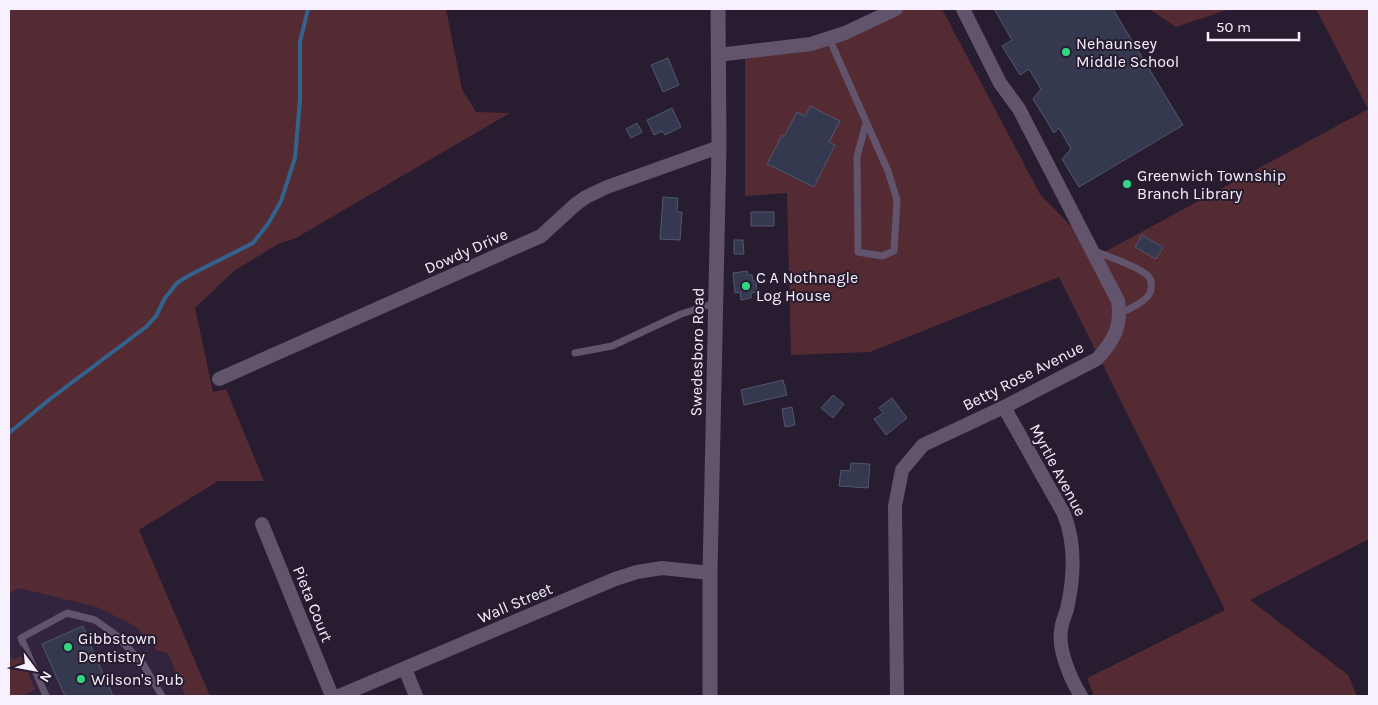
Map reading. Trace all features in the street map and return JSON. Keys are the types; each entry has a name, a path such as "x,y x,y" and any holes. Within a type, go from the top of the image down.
{"main road":[{"name":"Swedesboro Road","path":"710,696 710,573 719,146 718,9"}],"street":[{"path":"718,55 811,44 845,33 896,9"},
{"path":"963,9 1000,83 1019,109 1118,300 1120,313"},
{"name":"Dowdy Drive","path":"220,379 542,236 576,204 596,192 719,146"},
{"name":"Betty Rose Avenue","path":"897,696 895,506 902,470 923,445 1097,360 1105,351 1116,331 1120,313"},
{"name":"Myrtle Avenue","path":"1004,407 1069,526 1073,549 1071,585 1061,631 1063,654 1070,677 1081,696"},
{"name":"Pieta Court","path":"262,524 332,696"},
{"name":"Wall Street","path":"339,696 615,578 662,568 710,573"},
{"path":"405,669 416,696"}],"lane":[{"path":"829,38 888,171 897,200 894,251 882,256 858,252 857,157 866,123"},
{"path":"1092,250 1133,267 1148,276 1152,285 1148,296 1138,305 1120,313"},
{"path":"575,353 612,346 682,314 716,303"},
{"path":"46,696 21,638 67,613 95,620 116,635 143,664 162,696"}],"shaded area":[{"path":"9,9 446,9 462,89 476,112 510,113 296,238 278,244 234,271 195,308 213,392 226,389 264,481 218,481 139,530 210,696 185,696 168,653 158,651 135,626 97,607 19,588 9,593"},
{"path":"902,9 942,9 1040,194 1099,255 1368,109 1316,9 1369,9 1369,539 1250,600 1348,675 1357,696 1094,696 1087,678 1225,610 1059,277 870,352 791,355 787,193 745,196 745,55 827,42"},
{"path":"1152,9 1230,9 1176,27 1152,11"},
{"path":"9,529 158,624 185,696 9,696"},
{"path":"9,652 13,660 21,656 35,689 29,693 20,696 9,696"}],"building":[{"path":"994,9 1113,9 1183,125 1079,187 1062,159 1071,149 1059,128 1054,133 1033,99 1041,89 1029,69 1020,75 1002,46 1012,40"},
{"path":"668,58 679,85 663,92 651,65"},
{"path":"810,106 840,121 829,142 835,145 814,187 767,164 797,112 805,116"},
{"path":"672,108 681,127 665,135 662,131 654,135 647,120"},
{"path":"637,123 642,132 631,138 626,129"},
{"path":"663,197 678,198 677,212 682,212 680,240 660,239"},
{"path":"751,212 774,212 774,226 751,226"},
{"path":"1142,235 1163,247 1156,259 1135,247"},
{"path":"734,240 743,240 744,254 734,254"},
{"name":"C A Nothnagle Log House","path":"747,271 748,275 752,275 753,281 756,281 757,292 751,293 751,298 741,300 740,292 735,293 733,273"},
{"path":"783,380 787,395 744,405 741,390"},
{"path":"833,395 844,404 833,418 821,408"},
{"path":"892,398 907,418 886,435 874,419 883,413 879,408"},
{"path":"792,407 795,425 785,427 782,409"},
{"path":"851,463 870,464 868,488 839,486 841,470 850,471"},
{"path":"83,626 113,696 65,696 42,644"}],"waterway":[{"path":"9,433 50,399 146,327 156,316 165,298 177,283 253,243 268,224 281,201 295,158 300,99 300,42 308,9"}],"place":[{"name":"Nehaunsey Middle School","path":"1066,52"},
{"name":"Greenwich Township Branch Library","path":"1127,184"},
{"name":"C A Nothnagle Log House","path":"746,286"},
{"name":"Gibbstown Dentistry","path":"68,647"},
{"name":"Wilson's Pub","path":"81,679"}]}
